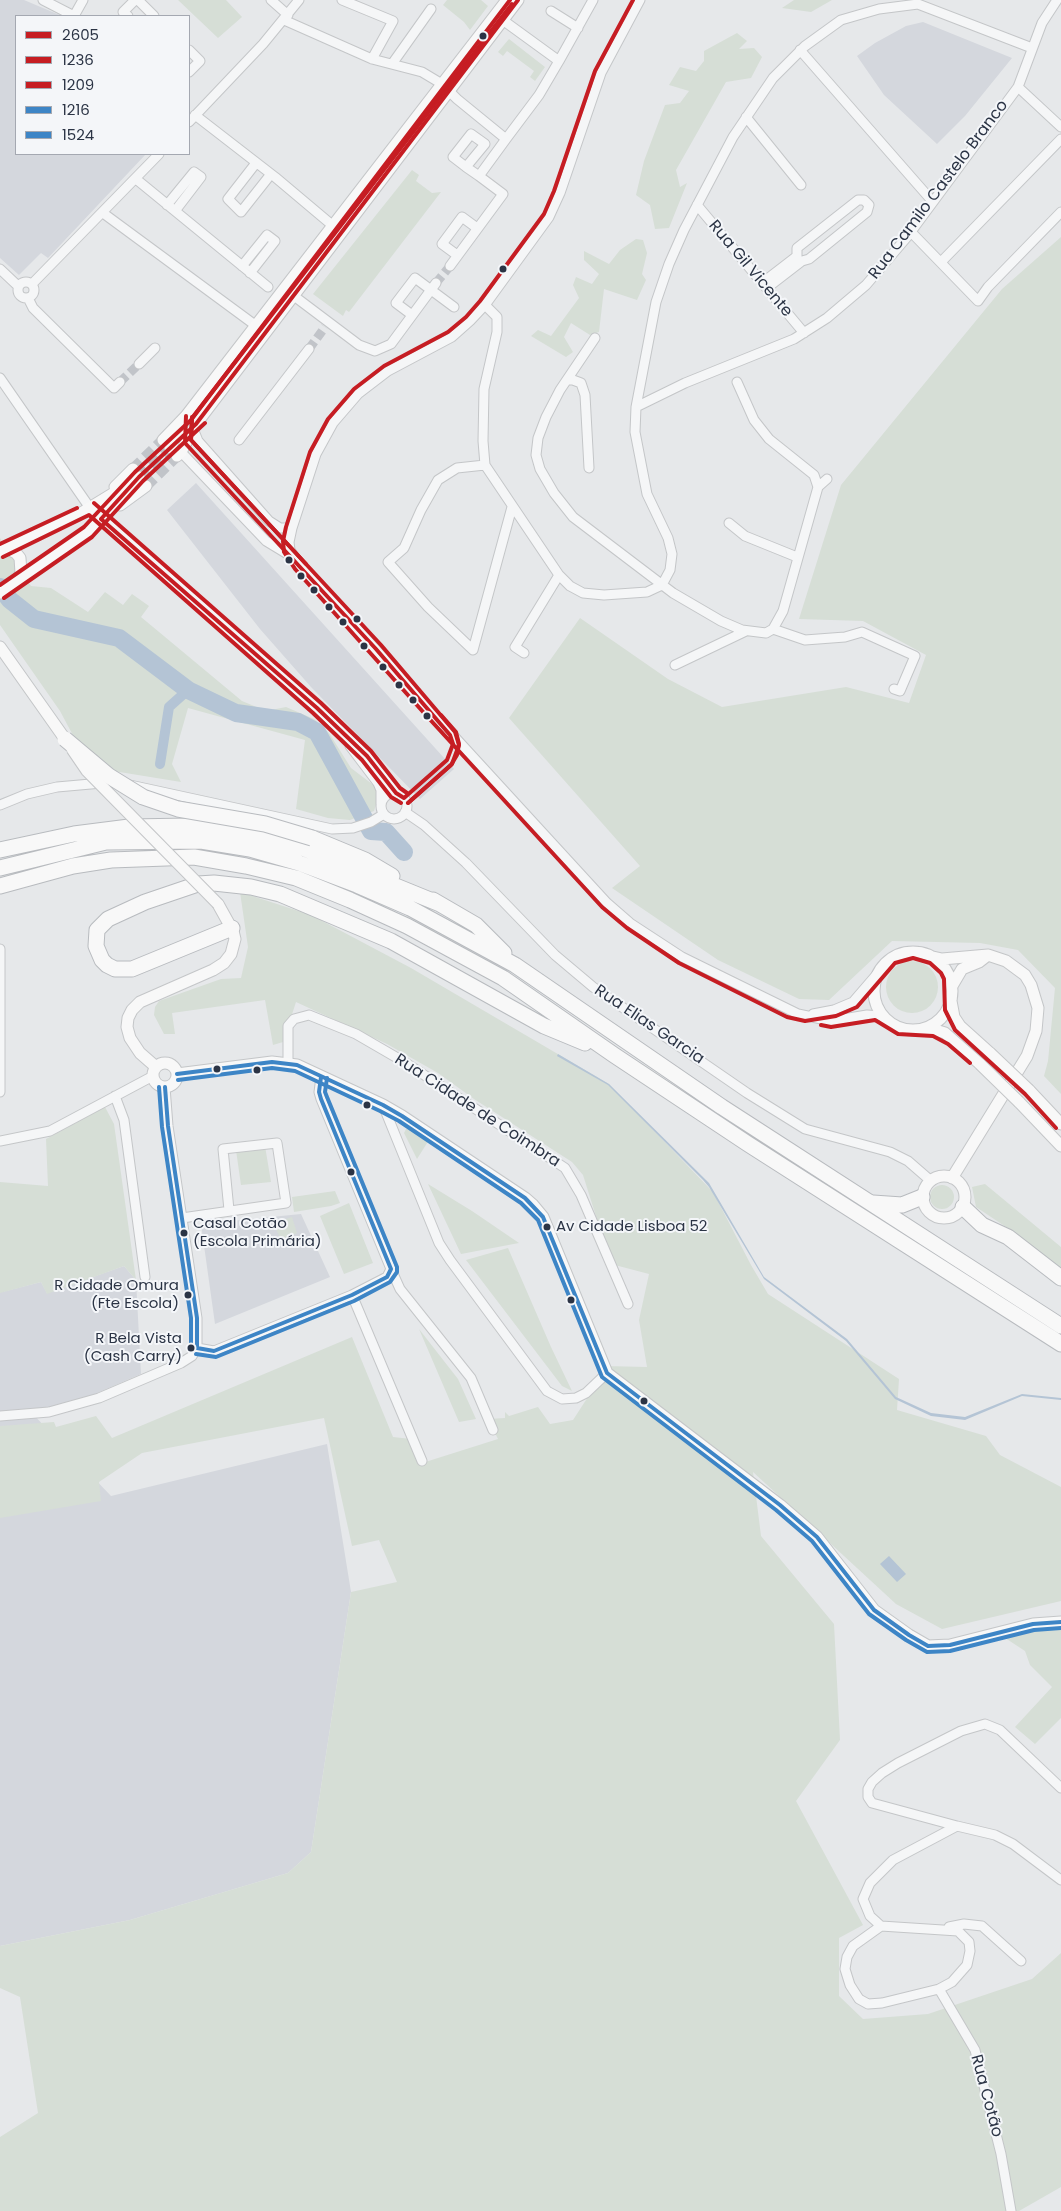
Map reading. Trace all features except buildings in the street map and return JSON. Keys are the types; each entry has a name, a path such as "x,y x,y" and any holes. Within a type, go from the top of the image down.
{"highway":[{"path":"65,739 109,776 144,797 178,809 265,824 312,838 365,860 476,925 515,965"},
{"path":"0,850 74,834 129,827 190,826 247,834 305,849 440,904"},
{"path":"0,868 106,842 201,841 250,849 299,863 358,885 410,908 515,965 706,1096 1061,1326"},
{"path":"0,886 73,866 111,860 194,857 246,866 296,878 407,926 502,978 614,1055 772,1159 1061,1344"},
{"path":"232,928 132,969 115,969 107,965 102,960 96,946 98,930 108,919 145,902 198,884 214,883 251,887 297,900 391,941 544,1026 614,1055"},
{"path":"871,1202 902,1205 922,1196"},
{"path":"963,1207 982,1225 1008,1237 1061,1278"}],"main road":[{"path":"179,454 196,424 294,296 507,0"},
{"path":"163,440 186,416 332,225 446,87 504,21 518,0"},
{"path":"186,416 170,448 196,424"},
{"path":"101,501 133,469"},
{"path":"3,550 90,508 139,477 101,520"},
{"path":"0,593 88,532 146,486"},
{"path":"3,550 16,553 20,558 21,573 16,582"},
{"path":"0,647 87,772 218,904 232,928 235,939 234,947 224,963 213,970 140,1002 132,1010 126,1027 130,1038 155,1071 157,1084 165,1087 172,1084 177,1074 175,1068 169,1064 162,1063 155,1071"},
{"path":"952,1178 1001,1096 1020,1069 1032,1043 1038,1020 1035,996 1025,975 1006,961 988,955 942,959 923,953 902,953 892,958 878,973 875,980 874,995 878,1010 882,1016 900,1028 935,1030 945,1033 980,1064 1019,1102 1061,1146"},
{"path":"952,986 962,969 979,962 988,955"},
{"path":"933,957 946,969 952,986 951,1001 954,1017 960,1026 1029,1090 1061,1124"},
{"path":"922,1029 940,1019 951,1001"},
{"path":"177,1074 272,1062 288,1062 383,1105 534,1205 543,1217 608,1373 780,1504 817,1537 874,1610 908,1635 928,1646 950,1645 1033,1624 1061,1622"},
{"path":"941,1176 952,1178 958,1182 965,1193 963,1207 953,1217 938,1218 927,1210 922,1196 930,1181 941,1176"}],"street":[{"path":"43,0 72,15"},
{"path":"75,15 83,0"},
{"path":"127,15 123,12 137,0 153,15"},
{"path":"271,0 286,18 372,59 422,72 446,87 506,139"},
{"path":"299,0 286,18 192,119 271,174 332,225 335,239"},
{"path":"342,0 394,21 372,59"},
{"path":"479,176 539,95 593,0"},
{"path":"294,558 289,542 292,528 316,454 334,423 358,394 388,371 452,337 470,321 485,305 549,218 560,193 601,74 640,0"},
{"name":"Rua Camilo Castelo Branco","path":"636,407 685,383 768,350 804,333 827,318 866,285 911,232 1018,86 1042,23 1057,0"},
{"path":"485,305 498,317 498,332 484,389 482,441 486,465 512,507 559,575 570,586 584,593 604,595 647,592 662,585 670,570 672,554 668,538 647,494 639,462 635,432 636,407 656,302 669,264 733,137 746,117 773,78 800,50 841,20 879,9 909,3 918,4 1032,48"},
{"path":"392,64 431,9"},
{"path":"552,11 578,28"},
{"path":"492,19 504,21 559,61"},
{"path":"800,50 933,202"},
{"path":"190,51 200,61 190,71"},
{"path":"1018,86 1061,127"},
{"path":"746,117 801,185"},
{"path":"941,262 1061,139"},
{"path":"32,284 158,155"},
{"path":"256,163 228,199 241,212 271,174"},
{"path":"450,266 503,194 466,167"},
{"path":"136,179 268,287"},
{"path":"858,200 864,200 869,205 867,212 809,259 802,261 764,286 797,256 798,248 858,200"},
{"name":"Rua Gil Vicente","path":"697,206 804,333"},
{"path":"911,232 978,301 988,287 1061,212"},
{"path":"103,213 255,325 273,322"},
{"path":"457,254 442,244 462,217 477,228"},
{"path":"242,266 267,235 275,242 250,273"},
{"path":"0,269 18,286 20,296 28,298 33,308 114,388 120,382"},
{"path":"412,315 396,303 415,278 434,286 454,308"},
{"path":"18,286 26,282 32,284"},
{"path":"28,298 34,292 32,284"},
{"path":"294,296 327,325 364,349 375,351 387,347 402,330 434,286"},
{"path":"595,338 553,402 538,438 536,455 540,469 554,493 573,517 662,585 721,621 746,631 766,633 773,629 783,611 818,487 827,479"},
{"path":"139,364 155,348"},
{"path":"239,440 309,349"},
{"path":"0,378 90,508 101,520 317,708 367,756 396,793 401,795 407,802 406,812 402,816 392,819 382,815 353,828 332,829 122,783 57,787 27,794 0,804"},
{"path":"567,380 581,382 585,395 589,468"},
{"path":"737,382 754,420 769,439 814,475 818,487"},
{"path":"196,424 194,431 198,441 269,521 280,528 292,528"},
{"path":"179,454 266,541 294,558 607,902 630,923 682,958 790,1011 831,1021 868,1015 882,1016"},
{"path":"486,465 457,468 438,480 421,510 404,548 388,562 428,606 473,650 512,507"},
{"path":"729,523 745,536 797,557"},
{"path":"524,653 516,647 559,575"},
{"path":"773,629 805,640 845,637 862,632 915,656 900,691 894,689"},
{"path":"675,664 746,631"},
{"path":"341,733 361,763 378,783 381,790 382,815"},
{"path":"381,804 386,795 396,793"},
{"name":"Rua Elias Garcia","path":"406,812 424,825 466,863 555,955 593,987 747,1093 805,1128 890,1152 908,1161 930,1181"},
{"path":"0,949 0,1092"},
{"path":"806,1015 834,1010 848,1004 862,993 878,973"},
{"name":"Rua Cidade de Coimbra","path":"288,1062 288,1026 294,1018 309,1015 356,1034 406,1063 565,1168 580,1195 628,1304"},
{"path":"0,1141 43,1134 115,1096 155,1071"},
{"path":"322,1077 319,1092 321,1098 400,1289 471,1378 493,1430"},
{"path":"0,1416 49,1412 99,1398 181,1363 192,1356 197,1348 197,1318 165,1087"},
{"path":"115,1096 124,1120 145,1278"},
{"path":"383,1105 439,1243 453,1265 547,1391 562,1399 576,1398 586,1393 608,1373"},
{"path":"182,1218 286,1203 277,1143 223,1149 229,1210"},
{"path":"197,1348 214,1351 352,1295 387,1277 391,1269"},
{"path":"352,1295 422,1460"},
{"path":"1061,1788 1000,1730 985,1724 961,1731 898,1762 882,1773 872,1782 868,1789 868,1797 872,1803 995,1836 1013,1844 1061,1880"},
{"path":"881,1926 870,1916 863,1899 870,1883 893,1860 957,1826"},
{"path":"942,1929 964,1924 982,1926 1021,1961"},
{"path":"881,1926 942,1929 958,1931 969,1942 970,1951 967,1964 952,1982 939,1989 882,2003 868,2004 859,1999 850,1985 845,1969 853,1946 881,1926"},
{"name":"Rua Cotão","path":"939,1989 975,2050 1002,2154 1011,2211"}],"shaded area":[{"path":"0,0 24,0 60,15 15,15 15,155 145,155 48,258 41,253 19,275 0,258"},
{"path":"178,0 226,0 242,17 218,38"},
{"path":"447,0 481,0 488,6 470,30 464,22 443,5"},
{"path":"794,0 832,0 811,12 782,8"},
{"path":"923,22 1012,58 965,116 937,144 884,95 857,56 875,43 906,26"},
{"path":"737,33 747,41 739,49 754,48 762,57 751,78 726,82 676,170 680,187 687,183 669,228 655,229 650,205 636,195 644,161 665,105 680,103 689,91 669,85 680,67 696,71 704,61 704,51"},
{"path":"509,39 545,67 535,81 530,77 534,71 507,51 503,56 498,52"},
{"path":"412,170 419,175 416,181 432,193 441,192 349,312 346,310 343,316 313,294"},
{"path":"1061,237 1061,1094 1044,1076 1048,1061 1055,988 1018,950 980,943 892,941 829,1000 799,999 718,960 612,888 640,866 509,718 580,618 668,679 722,707 846,687 909,703 926,655 863,621 799,619 841,485 1002,289"},
{"path":"636,239 643,240 647,253 642,274 646,280 637,300 604,289 599,332 590,335 571,323 564,337 573,352 566,357 531,336 538,330 551,336 579,298 573,285 576,277 592,284 599,274 584,260 584,251 609,264 620,250"},
{"path":"196,483 454,769 420,799 311,687 260,629 167,510"},
{"path":"0,538 31,586 51,588 88,612 105,592 123,605 132,594 149,606 141,617 242,701 266,711 286,707 314,719 329,733 351,768 376,787 378,798 374,811 350,820 328,818 296,809 305,740 188,708 172,764 181,782 101,769 76,741 60,711 0,625"},
{"path":"240,892 311,915 411,968 609,1084 713,1192 768,1294 899,1379 897,1410 986,1436 1000,1455 1061,1487 1061,1601 942,1629 896,1604 753,1472 761,1536 834,1624 840,1740 796,1801 863,1925 839,1938 839,1996 863,2019 928,2014 1032,1979 1061,1953 1061,2187 1019,2211 0,2211 0,2137 38,2113 20,1997 0,1988 0,1946 130,1920 288,1873 311,1852 351,1592 397,1582 379,1540 352,1546 324,1418 142,1453 99,1482 101,1501 0,1518 0,1426 54,1422 56,1427 96,1416 112,1438 352,1337 393,1437 411,1439 419,1464 498,1439 488,1419 505,1418 505,1412 509,1416 538,1407 550,1424 573,1420 597,1383 604,1366 647,1367 639,1320 649,1274 611,1264 583,1175 572,1162 474,1099 438,1073 387,1044 296,1002 283,1042 273,1045 265,1000 172,1013 175,1034 164,1034 154,1015 155,1007 159,1001 221,979 241,978 248,947"},
{"path":"912,961 926,965 934,973 938,987 934,1001 926,1009 912,1013 898,1009 890,1001 886,987 890,973 898,965"},
{"path":"105,1107 114,1124 136,1280 124,1266 47,1294 41,1282 0,1293 0,1182 48,1186 46,1139"},
{"path":"406,1129 410,1129 429,1140 417,1159 404,1133"},
{"path":"265,1146 271,1182 241,1185 236,1150"},
{"path":"428,1184 472,1211 519,1243 461,1254"},
{"path":"985,1184 1061,1247 1061,1274 1012,1231 976,1207 972,1187"},
{"path":"942,1185 951,1188 954,1197 951,1206 942,1209 933,1206 930,1197 933,1188"},
{"path":"335,1191 340,1203 294,1212 292,1197"},
{"path":"349,1203 373,1263 344,1274 320,1216"},
{"path":"301,1214 330,1277 215,1324 201,1224"},
{"path":"292,1217 297,1233 281,1240 273,1223"},
{"path":"508,1248 572,1391 562,1386 466,1260"},
{"path":"124,1266 136,1280 141,1374 81,1400 52,1408 29,1410 111,1496 327,1444 351,1592 311,1852 288,1873 130,1920 0,1946 0,1281 2,1292 41,1282 47,1293"},
{"path":"419,1329 458,1379 476,1419 459,1422"},
{"path":"1061,1624 1061,1718 1035,1744 1015,1727 1052,1687 1030,1665 1025,1651 999,1634"}],"water":[{"path":"558,1054 609,1084 709,1183 764,1277 847,1339 896,1397 931,1413 965,1417 1022,1394 1061,1398 1061,1400 1022,1396 965,1420 931,1416 895,1399 846,1341 764,1279 703,1180 608,1085 557,1056"},
{"path":"889,1556 906,1574 897,1582 880,1564"}],"waterway":[{"path":"0,587 10,600 34,619 119,638 188,690 236,713 298,722 317,732 371,831 386,832 404,852"},
{"path":"160,764 169,707 188,690"}],"tunnel":[{"path":"436,283 450,266"},
{"path":"309,349 325,327"},
{"path":"120,382 139,364"},
{"path":"133,469 163,440"},
{"path":"139,477 170,448"},
{"path":"146,486 177,456"}],"transit line":[{"name":"1209","path":"0,585 84,527 135,472 191,420 510,0"},
{"name":"2605","path":"101,519 139,477 196,424 518,0"},
{"name":"1236","path":"633,0 595,71 554,191 544,214 480,301 466,317 448,332 384,366 354,389 328,419 310,452 286,527 283,541 284,552 295,569 424,713 602,907 627,928 679,963 787,1017 805,1021 836,1016 857,1007 895,963 913,958 930,963 941,973 944,979 945,1010 955,1030 1025,1094 1056,1128"},
{"name":"1236","path":"306,564 191,440 192,418 512,4"},
{"name":"2605","path":"186,416 185,443 376,649 450,735 453,744 447,760 404,798"},
{"name":"1209","path":"192,417 191,440 381,645 455,732 459,745 452,764 408,803"},
{"name":"1236","path":"4,598 92,537 143,481 205,423"},
{"name":"1209","path":"94,503 321,703 371,751 400,788 407,793"},
{"name":"1209","path":"0,544 77,508"},
{"name":"1236","path":"3,557 89,515 313,713 362,760 391,797 401,803"},
{"name":"2605","path":"101,519 317,708 367,756 396,793 404,798"},
{"name":"1236","path":"408,803 451,765 457,755 459,744 456,732 441,715"},
{"name":"1236","path":"821,1025 831,1027 875,1020 898,1034 933,1036 948,1044 970,1063"},
{"name":"1216","path":"177,1074 272,1062 297,1065 383,1105 402,1116 525,1198 543,1217 607,1373 780,1505 817,1537 874,1610 909,1635 928,1646 950,1645 1033,1624 1061,1622"},
{"name":"1524","path":"178,1080 272,1068 295,1071 399,1121 521,1203 538,1220 602,1377 776,1510 812,1541 869,1614 906,1640 927,1652 950,1651 1034,1630 1061,1628"},
{"name":"1216","path":"197,1348 214,1351 352,1295 387,1277 391,1269 321,1099 319,1092 321,1077"},
{"name":"1524","path":"196,1354 216,1357 354,1301 390,1282 397,1272 397,1267 325,1092 327,1078"},
{"name":"1524","path":"159,1087 162,1127 191,1318 191,1348"},
{"name":"1216","path":"165,1087 168,1126 197,1318 197,1348"}],"place":[{"name":"Av Cidade Lisboa 52","path":"547,1227"},
{"name":"Casal Cotão (Escola Primária)","path":"184,1233"},
{"name":"R Cidade Omura (Fte Escola)","path":"188,1295"},
{"name":"R Bela Vista (Cash Carry)","path":"191,1348"}]}
